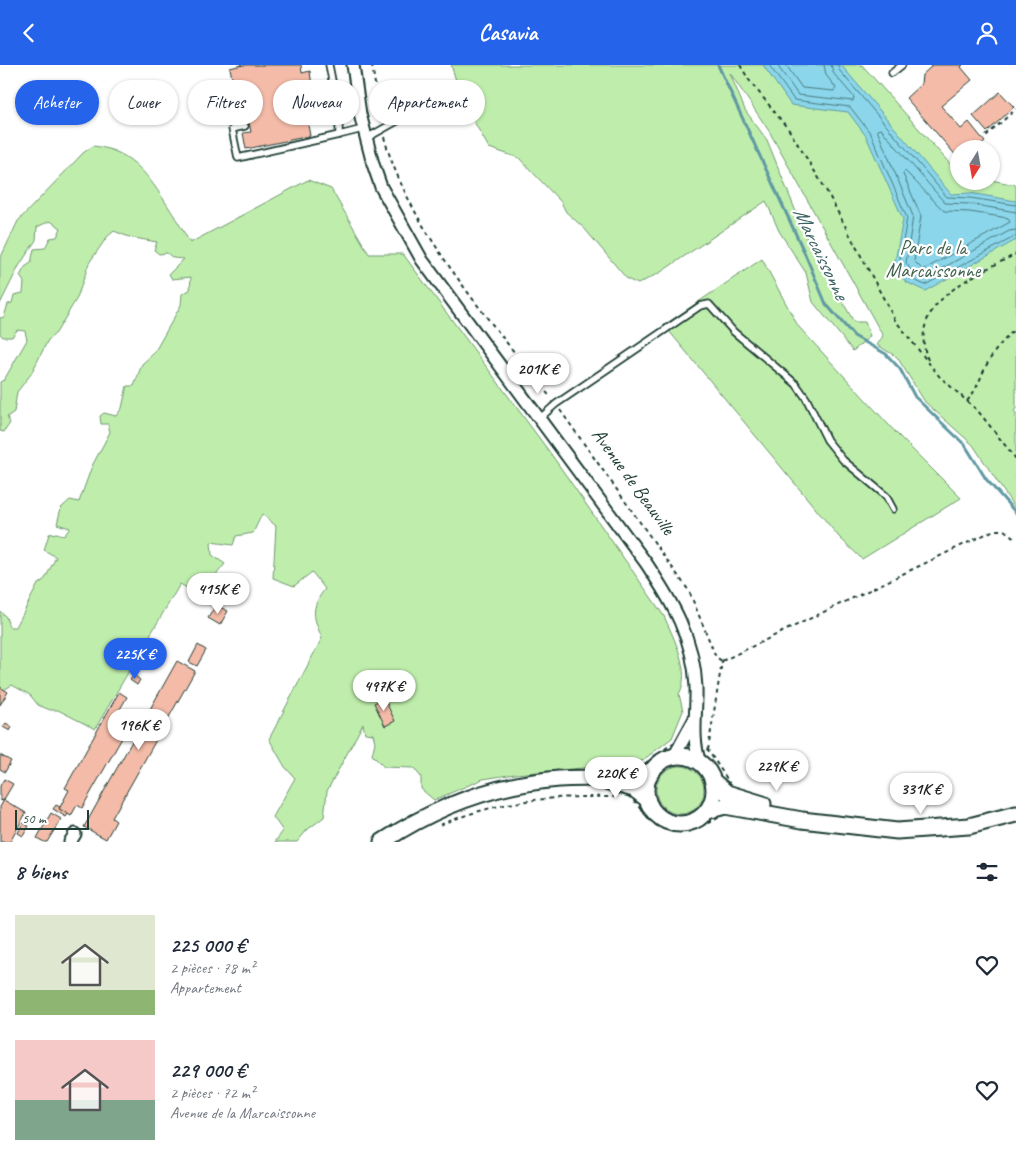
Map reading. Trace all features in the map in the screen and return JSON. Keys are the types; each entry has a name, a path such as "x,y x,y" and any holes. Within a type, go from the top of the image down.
{"main road":[{"path":"633,787 670,758 686,757 700,763 726,799 802,820 884,830 940,830 969,826 1016,814"},
{"path":"647,799 647,784 653,770"},
{"path":"382,842 421,819 449,806 501,789 541,781 598,779 633,787 647,799 657,815 673,823 692,822 726,799"},
{"path":"707,811 713,800 713,781"}],"street":[{"name":"Avenue de Beauville","path":"354,65 364,134 382,187 422,260 600,501 670,600 684,626 692,652 696,684 695,745 700,763"},
{"name":"Avenue de Beauville","path":"670,758 682,743 694,720"}],"lane":[{"path":"329,65 340,116 339,135"},
{"path":"892,73 902,65"},
{"path":"245,126 232,129 238,158 339,135 364,134 389,125"},
{"path":"539,419 556,404 700,306 709,304 734,332 796,384 806,398 827,440 842,460 886,495 893,509"}],"path":[{"name":"Avenue de Beauville","path":"372,65 374,91 382,129 400,179 424,228 471,294 556,404 689,591 716,657 722,661"},
{"path":"740,65 749,80 789,130 825,188 895,320 939,377 984,417 1016,459"},
{"path":"986,136 1016,109"},
{"path":"930,364 925,351 924,335 928,319 939,300 953,289 1016,254"},
{"path":"967,401 978,387 985,368 996,350 1016,329"},
{"path":"708,749 722,661 994,530 1004,530 1016,539"},
{"path":"676,741 708,749 729,782 725,814 702,827 686,833 677,833 659,827 651,821 640,806 633,787 636,770 676,741"},
{"path":"435,827 473,812 517,801 633,787"}],"green space":[{"name":"Parc de la Marcaissonne","path":"451,65 862,65 950,164 950,190 1000,190 1000,182 1016,185 1016,408 1014,412 1016,413 1016,510 973,445 925,402 897,357 877,345 883,336 769,131 730,73 745,110 767,140 807,239 854,322 865,322 870,336 853,351 813,302 806,273 779,231 766,201 661,272 638,284 627,279 584,228 566,212 561,202 519,158 489,148 476,125 485,125 485,80 456,80"},
{"path":"93,146 117,152 143,171 181,226 190,243 308,180 331,189 369,254 403,254 551,454 664,616 680,655 683,675 679,694 683,711 672,738 639,763 515,774 483,779 434,800 421,789 421,777 414,768 384,767 372,755 375,742 373,734 365,733 363,724 327,791 324,817 307,830 297,842 275,842 283,831 273,817 295,778 285,767 269,739 322,638 314,613 317,602 325,589 312,572 294,586 273,578 276,526 262,514 253,533 236,536 233,545 211,542 212,555 225,564 199,595 180,584 95,729 58,710 50,710 38,705 30,695 12,685 2,691 0,689 0,611 6,617 9,627 16,627 38,584 45,579 56,557 44,550 49,534 57,533 64,536 70,528 57,524 61,508 70,500 79,502 92,466 110,432 108,424 101,424 100,416 104,413 116,416 122,408 127,386 134,386 142,364 154,353 181,305 182,294 190,290 191,277 172,279 169,274 184,259 173,258 167,253 159,254 154,250 157,242 129,237 114,231 107,237 89,263 77,298 56,333 48,340 31,374 17,392 14,412 7,417 10,423 4,432 0,431 0,382 4,380 27,340 25,331 17,330 12,337 3,337 0,334 0,318 4,317 8,304 12,303 14,295 23,293 24,282 20,276 25,267 31,263 34,249 45,248 50,238 57,237 61,228 50,221 37,227 36,240 19,266 0,304 0,259 18,221 83,153"},
{"path":"762,259 798,326 898,435 961,498 862,559 839,537 664,325"},
{"path":"680,766 689,768 697,773 702,781 704,790 702,799 697,807 689,812 680,814 671,812 663,807 658,799 656,790 658,781 663,773 671,768"}],"water":[{"path":"763,65 841,65 951,194 970,193 1016,201 1016,240 925,291 906,282 894,267 903,219 866,136 848,112 791,105"}],"building":[{"path":"242,65 301,65 302,73 310,71 311,80 273,80 273,125 308,125 310,136 246,149 243,133 251,132 250,125 263,125 263,80 232,80 230,68"},
{"path":"933,65 963,65 961,67 972,80 941,106 961,129 969,122 983,140 950,140 950,149 906,98 921,84 922,75"},
{"path":"1000,92 1014,107 987,132 973,116"},
{"path":"216,605 228,611 220,625 208,618"},
{"path":"198,645 206,650 197,666 189,662"},
{"path":"177,661 195,671 112,818 116,821 106,839 84,827"},
{"path":"134,675 140,680 137,685 130,680"},
{"path":"0,687 8,692 0,705"},
{"path":"119,692 127,697 119,711 134,717 82,808 77,805 71,816 59,809 69,790 65,788"},
{"path":"384,698 395,721 385,726 374,703"},
{"path":"6,723 12,727 10,731 3,727"},
{"path":"0,755 11,761 5,772 0,769"},
{"path":"4,779 13,784 3,801 0,800 0,786"},
{"path":"4,800 26,813 10,842 0,842 0,807"},
{"path":"56,805 68,814 66,817 53,809"},
{"path":"51,813 61,819 47,842 44,842 37,838"},
{"path":"23,823 29,826 23,836 18,833"}],"waterway":[{"name":"Marcaissonne","path":"718,65 826,304 854,336 886,354 900,369 915,397 965,445 986,479 1016,513"}]}
